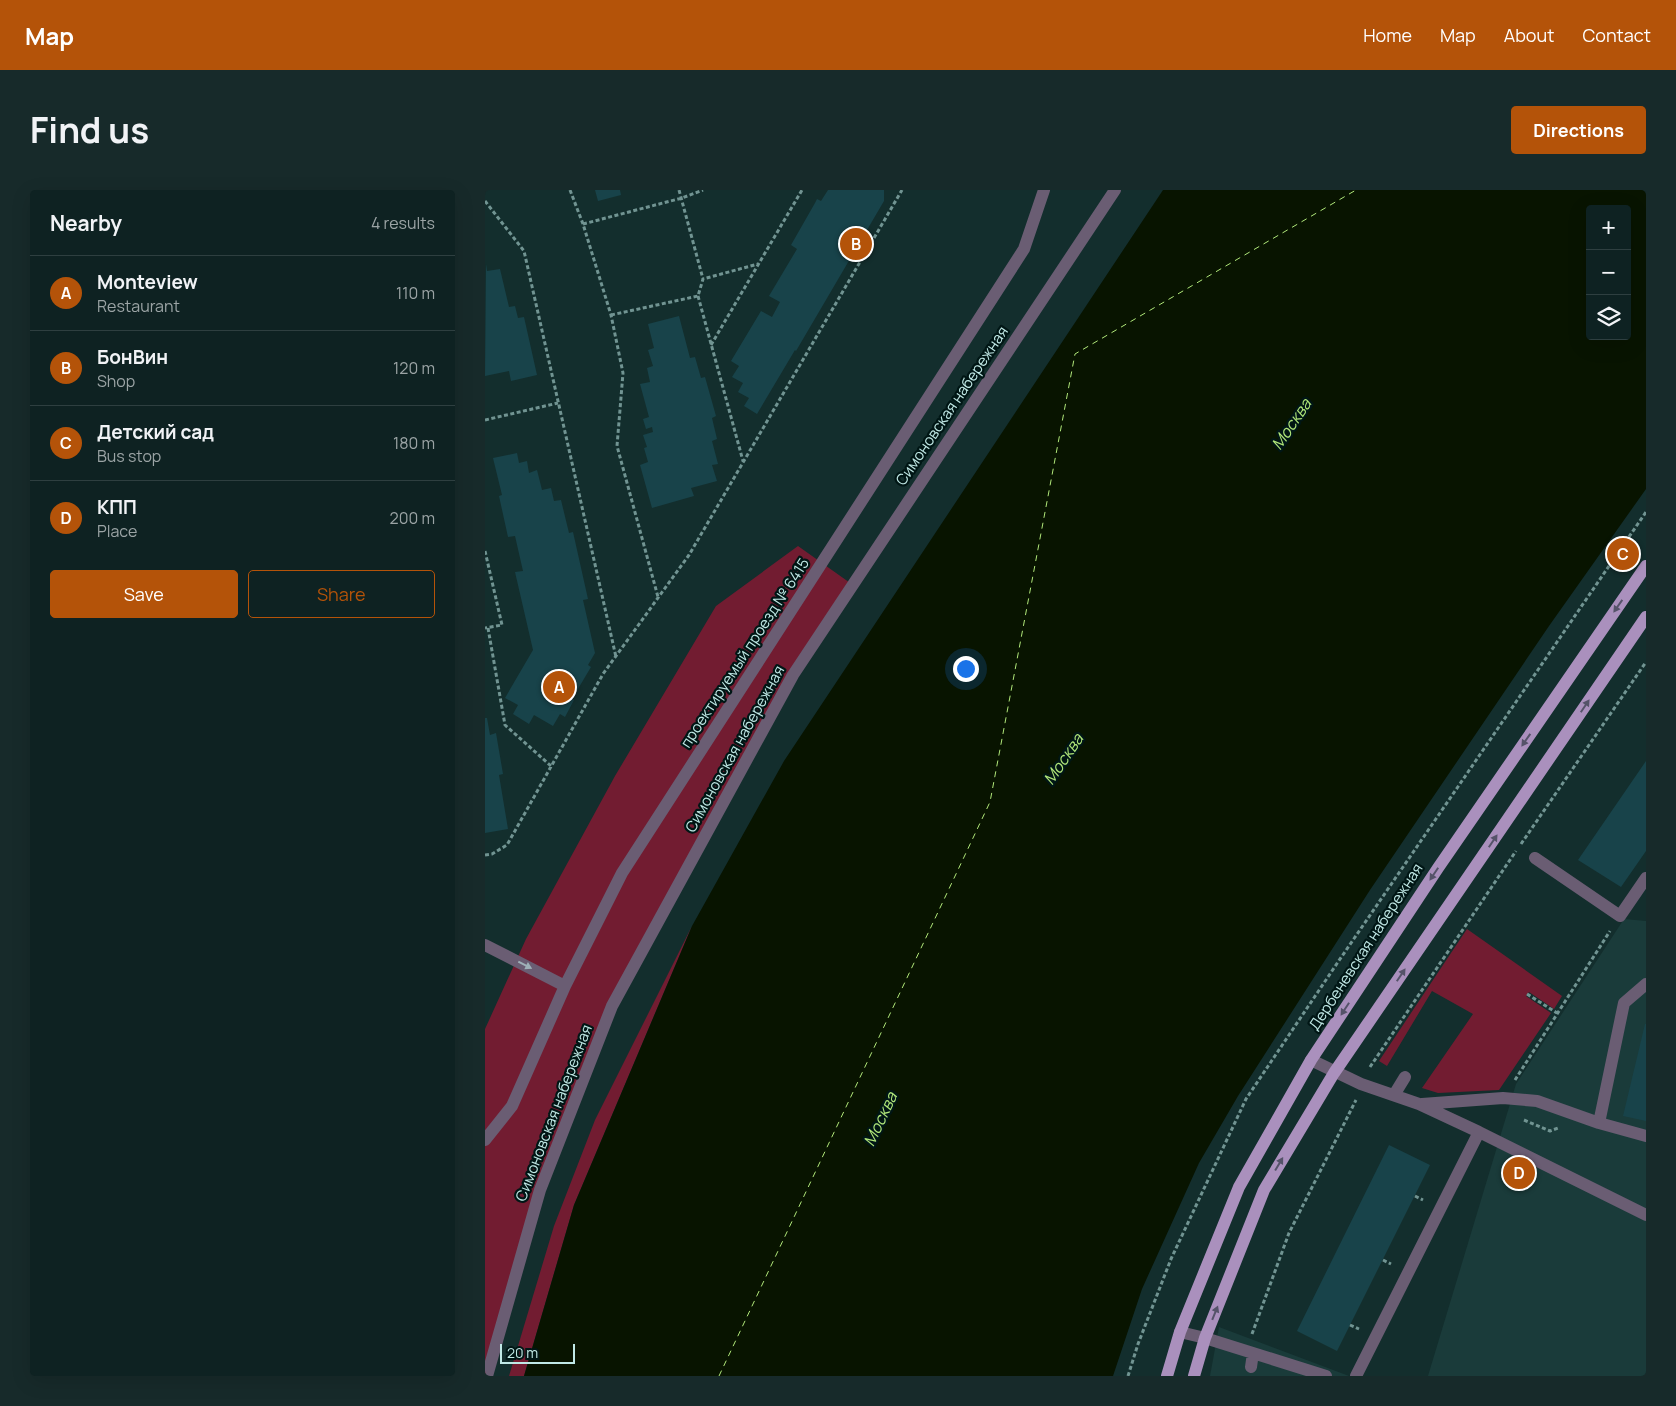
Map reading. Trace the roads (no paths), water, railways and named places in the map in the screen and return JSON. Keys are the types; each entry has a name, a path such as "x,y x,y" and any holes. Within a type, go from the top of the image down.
{"main road":[{"name":"Дербеневская набережная","path":"1167,1376 1180,1332 1239,1187 1311,1060 1438,868 1646,566"},
{"path":"1194,1376 1205,1338 1264,1190 1334,1072 1646,617"}],"street":[{"name":"проектируемый проезд № 6415","path":"485,1140 512,1106 565,986 622,874 1024,249 1044,190"},
{"name":"Симоновская набережная","path":"487,1376 540,1190 612,1006 793,675 1115,190"},
{"path":"1535,858 1620,916 1646,878"},
{"path":"485,945 565,986"},
{"path":"1599,1123 1624,1003 1646,984"},
{"path":"1311,1060 1361,1084 1419,1104 1646,1215"},
{"path":"1394,1095 1405,1077"},
{"path":"1419,1104 1503,1098 1537,1101 1599,1123 1646,1136"},
{"path":"1356,1376 1479,1132"},
{"path":"1180,1332 1327,1376"},
{"path":"1249,1352 1251,1367"}],"water":[{"name":"Москва","path":"1163,190 1646,190 1646,489 1549,626 1370,890 1238,1096 1199,1163 1142,1289 1113,1376 524,1376 574,1205 692,926 784,761"}],"place":[{"name":"БонВин","path":"856,244"},
{"name":"Детский сад","path":"1623,554"},
{"name":"Monteview","path":"559,687"},
{"name":"КПП","path":"1519,1173"}]}
